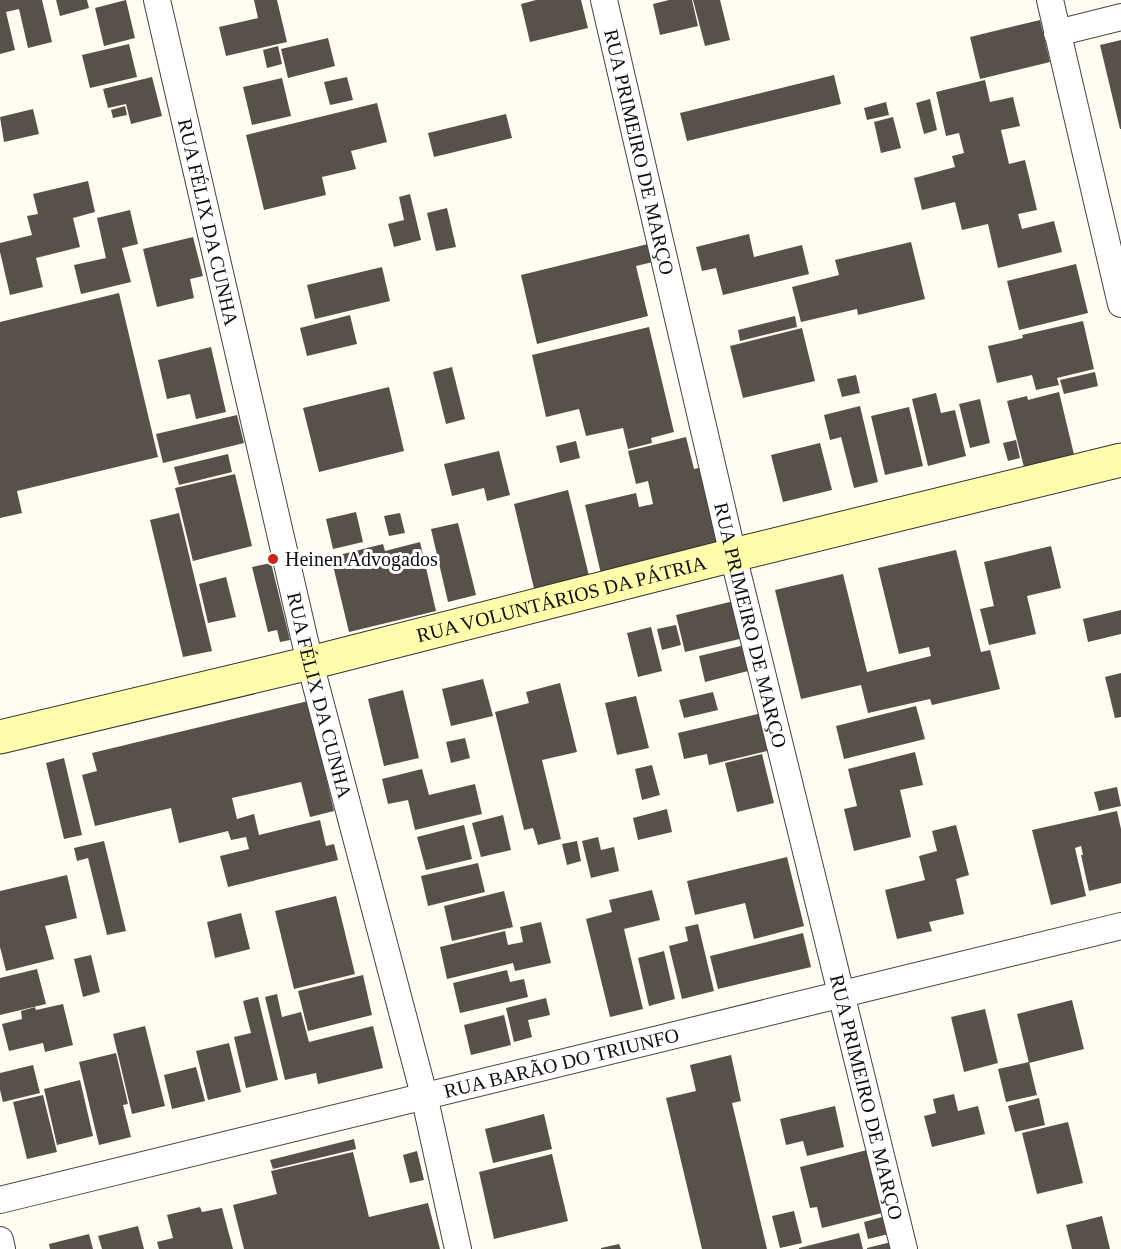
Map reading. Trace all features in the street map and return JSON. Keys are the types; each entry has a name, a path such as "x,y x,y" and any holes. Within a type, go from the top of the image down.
{"main road":[{"name":"RUA VOLUNTÁRIOS DA PÁTRIA","path":"0,737 310,663 733,555 1121,460"}],"street":[{"name":"RUA FÉLIX DA CUNHA","path":"157,0 310,663 424,1095 458,1249"},
{"name":"RUA PRIMEIRO DE MARÇO","path":"604,0 733,555 904,1249"},
{"path":"1050,0 1121,304"},
{"path":"1057,33 1121,17"},
{"name":"RUA BARÃO DO TRIUNFO","path":"0,1200 1121,926"},
{"path":"0,1240 2,1249"}],"building":[{"path":"0,0 42,0 52,42 28,48 19,9 6,12 15,50 0,54"},
{"path":"56,0 87,0 89,8 60,16"},
{"path":"126,0 135,38 104,46 95,8"},
{"path":"254,0 277,0 287,42 226,56 219,27 258,18"},
{"path":"536,0 581,0 588,28 530,42 521,4"},
{"path":"669,0 692,0 698,26 660,35 653,4"},
{"path":"693,0 720,0 730,40 705,46"},
{"path":"1040,20 1050,62 980,79 970,37"},
{"path":"328,38 335,66 288,78 281,49"},
{"path":"1121,40 1121,129 1120,129 1100,45"},
{"path":"129,44 137,77 90,88 82,55"},
{"path":"278,46 282,64 267,68 263,50"},
{"path":"834,75 841,104 687,141 680,113"},
{"path":"152,77 162,116 131,124 126,104 108,108 103,89"},
{"path":"347,77 353,100 330,105 324,82"},
{"path":"282,78 291,116 252,125 243,87"},
{"path":"985,80 990,102 1013,97 1020,126 1001,130 1009,164 1025,160 1037,210 1018,214 1022,229 1054,221 1062,252 998,268 988,224 962,230 955,202 922,210 914,178 955,167 952,156 964,153 959,133 946,136 936,92"},
{"path":"930,99 937,130 924,134 916,103"},
{"path":"886,102 889,115 867,120 864,108"},
{"path":"377,103 387,142 351,151 356,169 322,177 326,195 264,210 246,135"},
{"path":"125,106 127,115 113,118 111,110"},
{"path":"33,109 39,134 4,142 0,117"},
{"path":"506,114 512,138 434,157 428,133"},
{"path":"893,117 901,148 881,153 874,122"},
{"path":"88,181 95,212 73,218 80,247 36,258 43,287 10,295 0,243 32,235 27,216 38,214 33,194"},
{"path":"410,194 421,240 394,247 388,224 404,220 399,197"},
{"path":"447,208 456,247 436,251 427,213"},
{"path":"130,210 138,244 122,248 131,282 81,294 74,265 106,258 97,218"},
{"path":"749,234 754,257 802,245 809,274 723,295 716,268 702,271 696,247"},
{"path":"193,237 203,276 190,279 194,298 157,307 143,249"},
{"path":"911,242 925,299 858,315 857,309 801,322 792,287 839,275 835,260"},
{"path":"648,244 653,262 636,266 648,316 537,344 521,275"},
{"path":"1076,264 1088,313 1019,330 1007,281"},
{"path":"382,267 390,301 315,319 307,285"},
{"path":"119,293 158,457 17,491 22,513 0,518 0,322"},
{"path":"350,315 357,344 307,356 300,328"},
{"path":"795,316 797,327 740,341 738,330"},
{"path":"1083,321 1094,369 1057,378 1059,385 1036,390 1032,375 997,383 988,346 1023,338 1022,335"},
{"path":"649,327 674,432 651,438 652,443 628,449 623,428 586,436 579,409 546,417 532,355"},
{"path":"802,328 815,381 743,398 730,346"},
{"path":"211,347 226,412 196,419 190,394 167,399 158,360"},
{"path":"452,367 465,419 446,424 433,372"},
{"path":"1095,372 1098,386 1064,394 1060,380"},
{"path":"856,375 860,393 842,397 837,379"},
{"path":"389,387 404,451 319,472 303,408"},
{"path":"1059,392 1076,463 1026,475 1007,401 1027,396 1028,400"},
{"path":"936,393 941,413 955,410 966,456 928,466 912,399"},
{"path":"980,399 990,443 970,448 959,404"},
{"path":"860,406 878,482 854,488 841,437 830,440 824,415"},
{"path":"909,407 923,466 885,475 871,416"},
{"path":"237,415 244,443 163,463 156,434"},
{"path":"686,437 694,469 711,465 730,543 601,574 585,505 636,493 639,507 653,504 648,481 636,484 628,451"},
{"path":"1016,440 1020,458 1008,461 1003,443"},
{"path":"576,441 580,458 560,463 556,446"},
{"path":"820,443 832,490 783,502 771,455"},
{"path":"499,451 510,495 487,501 484,488 452,496 444,464"},
{"path":"228,454 232,472 179,485 174,467"},
{"path":"235,474 252,546 193,561 175,488"},
{"path":"568,490 591,584 536,597 514,504"},
{"path":"356,512 363,542 333,549 326,519"},
{"path":"179,513 212,651 183,657 150,520"},
{"path":"400,513 405,533 389,536 384,516"},
{"path":"458,523 476,595 448,602 431,529"},
{"path":"420,542 436,611 349,632 331,557 383,544 385,551"},
{"path":"1051,546 1061,588 1027,596 1036,634 989,645 980,609 994,606 984,562"},
{"path":"956,550 981,652 990,650 1000,689 932,705 930,699 868,713 861,685 801,699 775,590 843,574 867,672 931,656 929,647 899,654 878,568"},
{"path":"271,563 290,640 280,642 277,630 268,632 252,567"},
{"path":"226,577 236,617 208,623 199,584"},
{"path":"738,600 748,637 685,652 676,615"},
{"path":"1121,610 1121,634 1088,642 1083,619"},
{"path":"676,625 681,645 662,650 657,629"},
{"path":"651,627 662,671 638,677 627,633"},
{"path":"745,645 752,670 705,682 699,656"},
{"path":"1121,673 1121,717 1115,718 1105,677"},
{"path":"483,679 493,716 451,726 442,689"},
{"path":"560,683 577,752 542,760 561,839 538,845 533,828 524,830 495,712 529,703 526,692"},
{"path":"403,690 419,758 384,766 368,699"},
{"path":"713,692 718,710 684,718 679,700"},
{"path":"636,696 649,748 617,755 605,703"},
{"path":"308,701 334,811 310,817 301,782 232,798 237,819 254,814 259,835 320,820 326,846 334,844 338,860 228,887 220,856 249,849 246,837 231,840 228,831 179,843 171,808 95,826 82,775 97,771 92,753"},
{"path":"916,706 925,739 844,759 836,726"},
{"path":"766,712 775,749 709,765 707,754 684,759 678,733"},
{"path":"465,738 470,758 451,763 446,742"},
{"path":"915,752 923,785 900,790 911,837 854,851 844,809 857,806 848,769"},
{"path":"762,754 774,803 737,812 725,763"},
{"path":"64,758 82,835 64,839 46,763"},
{"path":"652,765 660,795 642,800 635,769"},
{"path":"422,769 429,795 475,784 482,814 415,830 408,800 388,804 382,779"},
{"path":"1117,787 1121,806 1099,811 1094,792"},
{"path":"667,809 672,832 638,840 633,818"},
{"path":"1117,811 1121,829 1121,883 1089,891 1081,846 1075,848 1086,896 1051,905 1032,830"},
{"path":"503,815 511,850 481,857 472,823"},
{"path":"464,825 472,859 426,870 417,837"},
{"path":"956,825 969,875 956,879 964,914 929,922 932,931 897,939 885,890 925,880 919,856 937,851 932,831"},
{"path":"598,837 601,850 614,847 619,871 591,878 582,841"},
{"path":"104,841 126,931 107,935 88,858 77,861 74,848"},
{"path":"577,841 581,861 567,865 562,844"},
{"path":"787,857 804,926 754,939 745,903 695,915 687,881"},
{"path":"478,863 485,892 428,906 421,876"},
{"path":"67,875 77,918 45,926 54,959 6,971 0,947 0,891"},
{"path":"652,890 660,920 624,929 643,1009 610,1017 586,919 612,912 609,900"},
{"path":"504,891 513,927 452,941 444,906"},
{"path":"336,896 355,974 294,989 275,911"},
{"path":"241,913 250,949 215,958 207,922"},
{"path":"541,922 551,963 515,971 513,963 447,979 440,947 505,931 508,945 523,942 520,927"},
{"path":"698,924 714,991 682,999 669,946 688,941 685,927"},
{"path":"803,933 811,967 718,989 710,956"},
{"path":"664,951 675,999 649,1006 638,958"},
{"path":"91,955 100,992 83,997 74,959"},
{"path":"37,969 46,1004 0,1015 0,978"},
{"path":"507,970 510,982 524,979 528,997 460,1013 453,983"},
{"path":"363,975 372,1015 308,1031 298,991"},
{"path":"277,994 282,1017 301,1012 309,1042 373,1026 383,1068 318,1084 316,1073 285,1080 265,997"},
{"path":"258,997 278,1080 246,1088 234,1037 251,1033 243,1001"},
{"path":"546,998 550,1015 528,1020 532,1037 514,1042 506,1008"},
{"path":"1072,1000 1084,1049 1029,1063 1017,1014"},
{"path":"63,1004 73,1045 45,1052 43,1043 9,1051 2,1024 22,1019 21,1011"},
{"path":"985,1009 998,1063 964,1072 951,1017"},
{"path":"504,1015 511,1045 471,1055 464,1025"},
{"path":"145,1026 165,1106 132,1114 113,1034"},
{"path":"229,1043 241,1092 208,1100 196,1051"},
{"path":"116,1053 128,1104 123,1105 131,1137 99,1145 79,1062"},
{"path":"731,1055 741,1101 732,1103 767,1249 702,1249 666,1098 696,1091 690,1065"},
{"path":"1029,1062 1037,1095 1006,1102 998,1069"},
{"path":"33,1065 40,1093 3,1102 0,1073"},
{"path":"196,1067 205,1101 172,1109 164,1075"},
{"path":"80,1080 93,1136 57,1145 44,1089"},
{"path":"954,1094 958,1111 978,1106 985,1134 932,1147 924,1116 936,1113 933,1099"},
{"path":"43,1095 57,1152 27,1159 13,1102"},
{"path":"1039,1098 1045,1125 1015,1132 1008,1106"},
{"path":"835,1106 844,1147 807,1156 803,1141 786,1145 780,1119"},
{"path":"544,1114 552,1149 493,1163 485,1129"},
{"path":"1068,1122 1083,1183 1037,1194 1022,1133"},
{"path":"354,1139 356,1149 273,1169 270,1160"},
{"path":"871,1149 886,1212 822,1228 817,1207 810,1208 800,1167"},
{"path":"417,1151 424,1180 410,1183 403,1155"},
{"path":"353,1152 369,1217 428,1203 440,1249 244,1249 233,1205 277,1194 271,1171"},
{"path":"552,1154 568,1221 494,1239 479,1172"},
{"path":"200,1207 202,1212 222,1208 233,1249 159,1249 157,1242 173,1238 167,1215"},
{"path":"794,1211 802,1243 780,1248 772,1216"},
{"path":"889,1215 893,1233 868,1239 864,1222"},
{"path":"1102,1216 1110,1249 1072,1249 1066,1225"},
{"path":"138,1226 144,1249 102,1249 98,1236"},
{"path":"859,1233 863,1249 799,1249 799,1248"},
{"path":"89,1234 93,1249 50,1249 49,1244"},
{"path":"895,1241 897,1249 867,1249 867,1248"},
{"path":"619,1244 621,1249 601,1249 601,1248"}],"place":[{"name":"Heinen Advogados","path":"273,559"}]}
